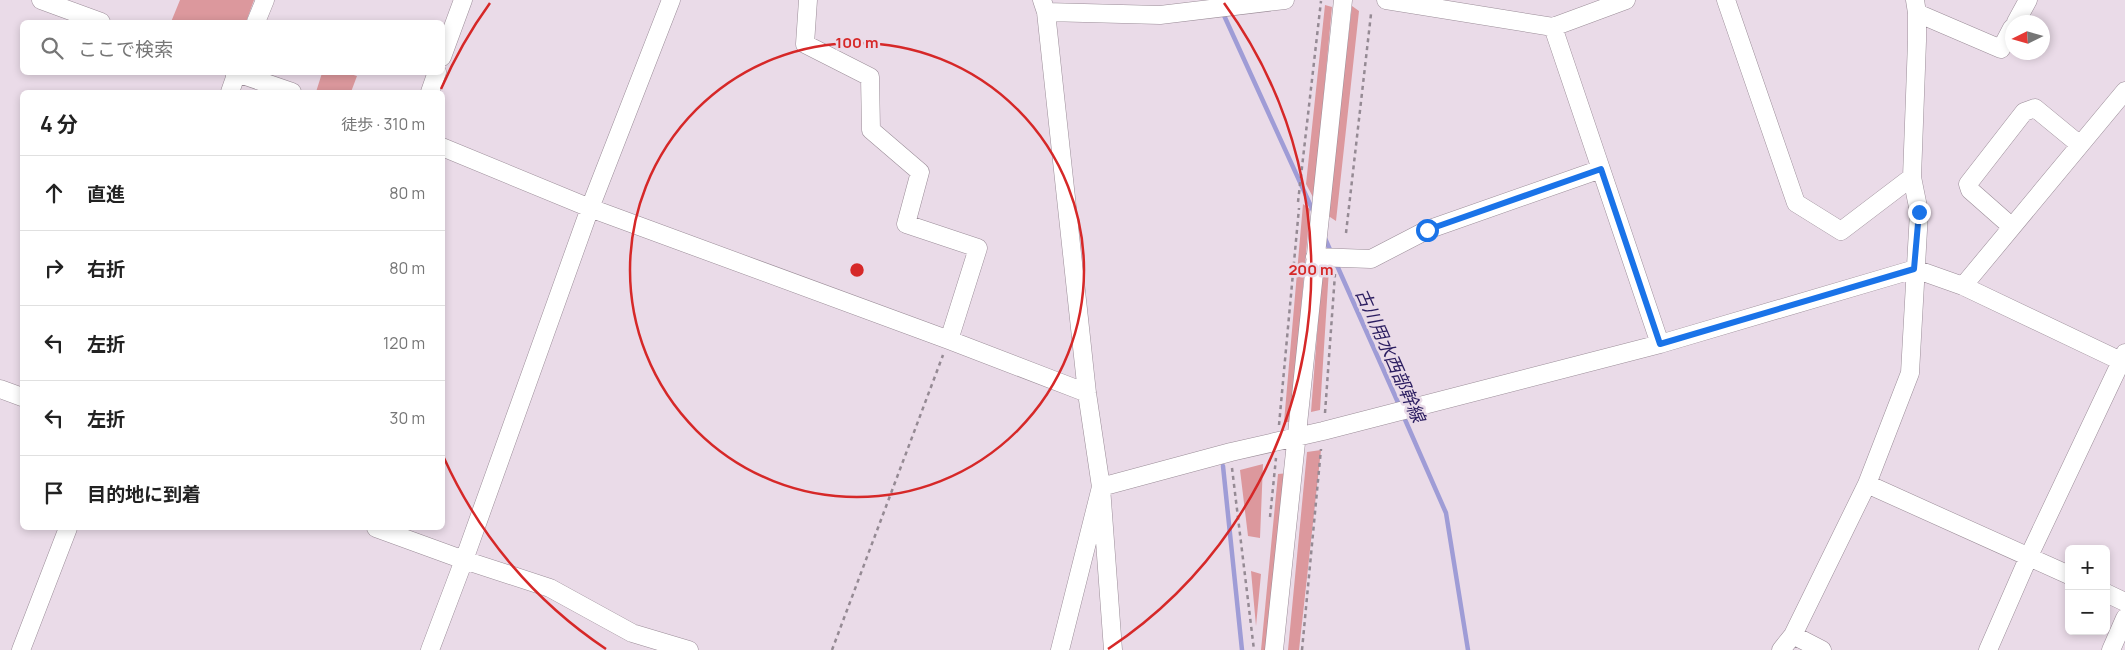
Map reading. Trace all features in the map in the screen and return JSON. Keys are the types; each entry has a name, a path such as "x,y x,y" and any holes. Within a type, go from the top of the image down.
{"street":[{"path":"257,20 265,0"},
{"path":"445,49 463,0"},
{"path":"430,650 590,208 670,0"},
{"path":"808,0 804,44 870,77 871,130 920,172 906,224 978,248 949,340"},
{"path":"1113,650 1101,487 1087,393 1044,6 1160,15 1285,0"},
{"path":"1274,650 1343,0"},
{"path":"1386,0 1553,26 1626,0"},
{"path":"1726,0 1796,203 1840,231 1912,177"},
{"path":"2020,15 2028,0"},
{"path":"52,2 96,20"},
{"path":"1781,650 1793,635 1867,484 1910,373 1914,269 1919,212 1912,177 1916,7 2001,49 2005,41"},
{"path":"1553,26 1660,344"},
{"path":"231,90 235,75"},
{"path":"242,75 286,90"},
{"path":"431,90 436,75"},
{"path":"1963,286 2125,91"},
{"path":"2012,227 1970,190 1968,184 2024,112 2035,108 2080,144"},
{"path":"445,148 590,208 949,340 1087,393"},
{"path":"1315,257 1370,259 1427,230 1601,169"},
{"path":"1101,487 1231,452 1296,438 1660,344 1914,269 1963,286 2124,359 2029,556 1988,650"},
{"path":"0,389 20,396"},
{"path":"1867,484 2065,573"},
{"path":"1060,650 1101,487"},
{"path":"21,650 67,530"},
{"path":"382,530 464,560 550,588 632,633 688,650"},
{"path":"2110,595 2125,602"},
{"path":"2110,650 2125,618"},
{"path":"1793,635 1822,650"}],"path":[{"path":"1298,202 1321,1"},
{"path":"1346,233 1371,14"},
{"path":"1279,424 1299,208"},
{"path":"1302,650 1323,431 1335,270"},
{"path":"832,650 949,340"},
{"path":"1231,452 1254,650"}],"shaded area":[{"path":"180,0 254,0 247,20 172,20"},
{"path":"1325,5 1332,7 1314,199 1306,184"},
{"path":"1352,6 1359,11 1336,221 1327,215"},
{"path":"321,75 357,76 352,90 317,90"},
{"path":"1303,204 1310,209 1291,422 1284,422"},
{"path":"1329,269 1320,410 1311,412 1322,270"},
{"path":"1321,450 1299,650 1288,650 1307,452"},
{"path":"1263,464 1260,538 1248,536 1240,470"},
{"path":"1289,473 1268,650 1261,650 1278,474"},
{"path":"1251,571 1261,574 1256,626"}],"waterway":[{"name":"古川用水西部幹線","path":"1222,11 1314,213"},
{"name":"古川用水西部幹線","path":"1324,236 1331,252"},
{"name":"古川用水西部幹線","path":"1335,261 1400,407"},
{"name":"古川用水西部幹線","path":"1403,415 1446,513 1468,650"},
{"path":"1223,466 1242,650"}],"route":[{"path":"1427,230 1601,169 1660,344 1914,269 1919,212"}]}
